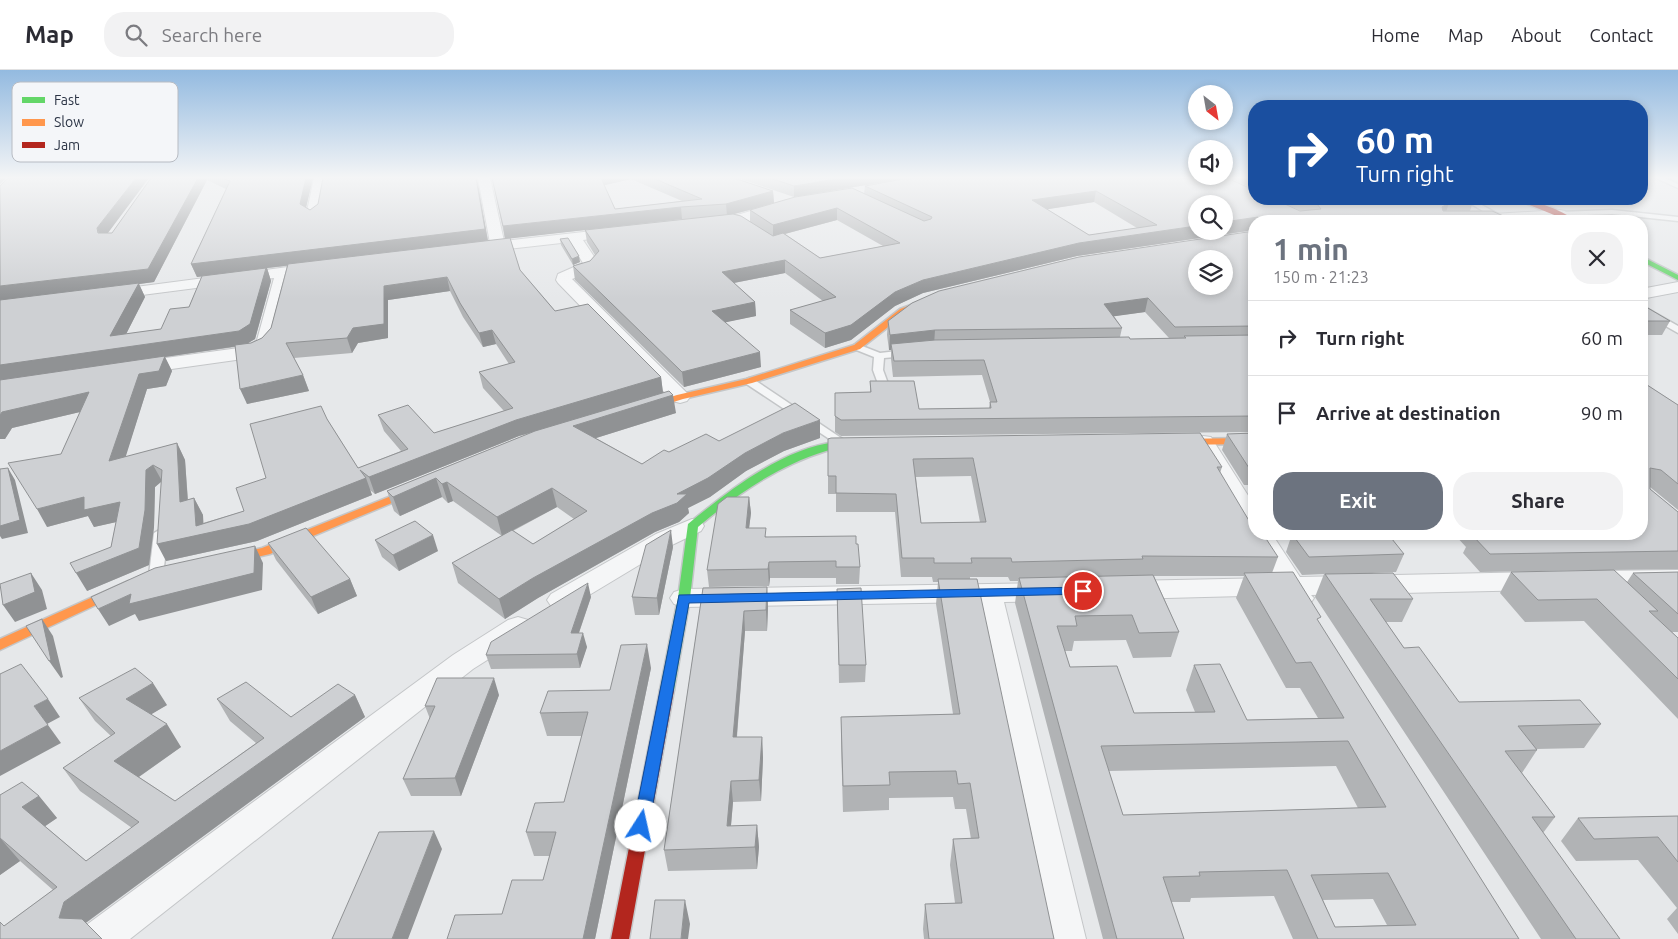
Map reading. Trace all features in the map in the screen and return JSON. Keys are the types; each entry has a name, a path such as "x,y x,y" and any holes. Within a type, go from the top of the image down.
{"main road":[{"path":"1648,262 1678,278"},
{"path":"623,414 680,397 749,381 856,347 902,311 930,299"},
{"path":"1153,442 1248,441"},
{"path":"620,939 684,598 692,526 753,482 801,455 829,446 877,446"},
{"path":"212,563 266,551 438,480"},
{"path":"0,645 147,578 171,572"}],"street":[{"path":"492,219 498,246"},
{"path":"701,224 740,223 752,219"},
{"path":"466,250 633,231"},
{"path":"574,237 591,264 588,268 568,274 564,277 564,280 680,397"},
{"path":"98,296 332,266"},
{"path":"115,372 250,352 261,347 266,342 284,272"},
{"path":"1648,293 1678,287"},
{"path":"1203,441 1248,514"},
{"path":"98,939 463,662 549,607 665,539 692,526"},
{"path":"1264,540 1314,620"},
{"path":"1106,591 1564,580 1606,586 1678,579"},
{"path":"684,598 1077,591"},
{"path":"988,594 1067,939"}],"lane":[{"path":"1648,312 1678,330"},
{"path":"856,347 879,356 916,352"},
{"path":"879,356 878,370 885,389"},
{"path":"749,381 847,446"},
{"path":"147,578 162,517"}],"building":[{"path":"0,219 104,219 97,228 98,233 112,233 122,219 176,219 148,269 0,286"},
{"path":"212,219 483,219 485,229 191,264"},
{"path":"501,219 573,219 503,226"},
{"path":"691,219 745,219 773,236 783,233 820,258 900,243 856,219 919,219 924,221 931,219 1062,219 1089,235 1157,225 1145,219 1188,219 1188,227 1079,243 923,280 895,292 851,325 825,333 790,310 836,297 785,260 722,272 755,302 712,311 760,352 682,372 573,266 590,261 599,251 585,230"},
{"path":"763,219 797,219 773,225"},
{"path":"1248,232 1248,326 1175,327 1148,298 1104,304 1122,328 935,330 890,335 888,321 912,303 939,291 1079,257 1193,240 1233,240 1233,234"},
{"path":"510,238 520,270 555,311 588,304 661,377 516,420 369,477 360,470 366,478 249,524 157,544 162,470 153,465 146,470 145,510 139,548 76,573 70,563 111,547 120,502 84,510 84,497 37,509 8,463 61,454 89,392 2,412 0,415 0,380 165,356 159,371 139,374 109,461 177,443 180,502 194,498 196,526 244,511 236,488 266,478 250,424 321,406 327,419 358,468 408,449 378,415 408,405 434,433 513,408 479,372 515,362 492,330 479,333 460,303 447,277 384,286 384,324 353,328 347,338 286,343 303,375 240,389 235,345 251,343 262,338 271,328 288,264"},
{"path":"568,238 579,256 572,259 560,239"},
{"path":"266,268 250,324 239,331 0,365 0,300 139,283 110,336 161,329 170,309 189,307 202,276"},
{"path":"1648,308 1670,321 1648,321"},
{"path":"1248,335 1248,416 841,420 835,416 835,393 871,392 870,381 914,381 919,409 991,408 990,402 997,402 984,360 894,361 891,344 935,340 1186,338 1184,336"},
{"path":"1648,386 1678,405 1678,484 1661,470 1650,468 1650,489 1678,512 1678,551 1490,554 1477,540 1648,540"},
{"path":"669,391 673,395 573,426 642,464 664,450 669,452 706,434 719,441 795,403 820,420 783,433 745,453 708,478 677,494 687,494 677,503 652,513 533,578 499,599 452,563 512,530 533,544 587,511 552,488 497,517 447,482 442,484 436,478 393,497 387,491 535,431"},
{"path":"1200,433 1222,467 1217,467 1248,519 1248,540 1267,540 1278,557 1142,556 1143,559 1012,562 1011,558 971,558 972,563 934,563 934,558 902,558 896,494 836,493 836,476 828,476 828,439","holes":["973,458 986,522 921,523 913,459"]},
{"path":"1248,433 1248,466 1227,434"},
{"path":"8,468 20,520 0,526 0,469"},
{"path":"727,497 749,497 746,528 766,528 765,537 856,536 860,567 836,567 836,561 769,562 768,569 707,570 718,504"},
{"path":"415,521 433,535 393,555 375,540"},
{"path":"306,528 350,579 311,597 268,543"},
{"path":"671,530 657,598 632,597 646,545"},
{"path":"1296,540 1393,540 1404,554 1309,557"},
{"path":"255,546 254,573 129,604 131,594 98,609 91,597 155,568"},
{"path":"1614,570 1658,611 1649,611 1678,638 1678,679 1597,599 1538,600 1511,572"},
{"path":"1293,572 1321,617 1317,619 1519,939 1318,939 1287,870 1199,872 1200,876 1163,877 1184,939 1117,939 1019,578 1153,575 1179,632 1139,633 1132,615 1075,616 1077,626 1057,626 1070,667 1117,666 1134,713 1215,712 1194,665 1220,664 1247,720 1344,718 1311,662 1296,663 1244,573","holes":["1348,741 1386,807 1123,815 1101,746","1388,873 1416,925 1335,927 1311,875"]},
{"path":"1678,572 1678,614 1633,573"},
{"path":"31,573 35,592 3,605 0,584"},
{"path":"1393,573 1413,599 1370,599 1404,648 1419,647 1459,702 1580,700 1601,724 1518,726 1537,750 1505,751 1555,817 1532,817 1620,939 1576,939 1325,574"},
{"path":"938,579 977,579 1054,939 929,939 925,904 962,903 953,839 979,838 970,783 958,784 956,771 889,772 890,785 843,786 841,717 960,714"},
{"path":"588,583 571,633 583,633 577,654 486,655 491,642"},
{"path":"767,587 766,610 744,611 733,737 762,737 759,780 731,781 727,826 757,825 755,847 664,850 703,588"},
{"path":"861,588 866,665 839,665 837,589"},
{"path":"42,619 51,660 49,661 26,626"},
{"path":"647,644 583,939 447,939 455,915 502,914 512,880 543,880 556,832 526,832 535,803 564,802 588,712 540,713 548,691 610,690 621,645"},
{"path":"21,664 48,699 34,706 48,725 0,751 0,674"},
{"path":"135,668 153,683 126,699 167,724 114,761 175,801 264,738 217,699 246,682 291,717 338,684 355,695 64,902 59,918 82,919 102,939 0,939 0,922 4,926 57,887 0,838 0,795 22,782 39,796 22,807 86,861 139,822 63,768 115,733 79,698"},
{"path":"437,678 494,678 455,778 403,779 435,706 425,706"},
{"path":"1678,816 1678,862 1658,837 1594,839 1578,818"},
{"path":"434,831 392,939 332,939 379,832"},
{"path":"655,900 685,900 681,939 650,939"}],"traffic: fast":[{"path":"1648,262 1678,278"},
{"path":"667,690 684,598 692,526 722,502 756,479 791,460 831,446 865,446"}],"traffic: slow":[{"path":"638,410 680,397 749,381 857,347 903,311 919,304"},
{"path":"1168,442 1248,441"},
{"path":"223,561 266,551 426,485"},
{"path":"0,645 128,585"}],"traffic: jam":[{"path":"620,939 667,690"}],"route":[{"path":"641,826 684,598 1083,591"}]}
